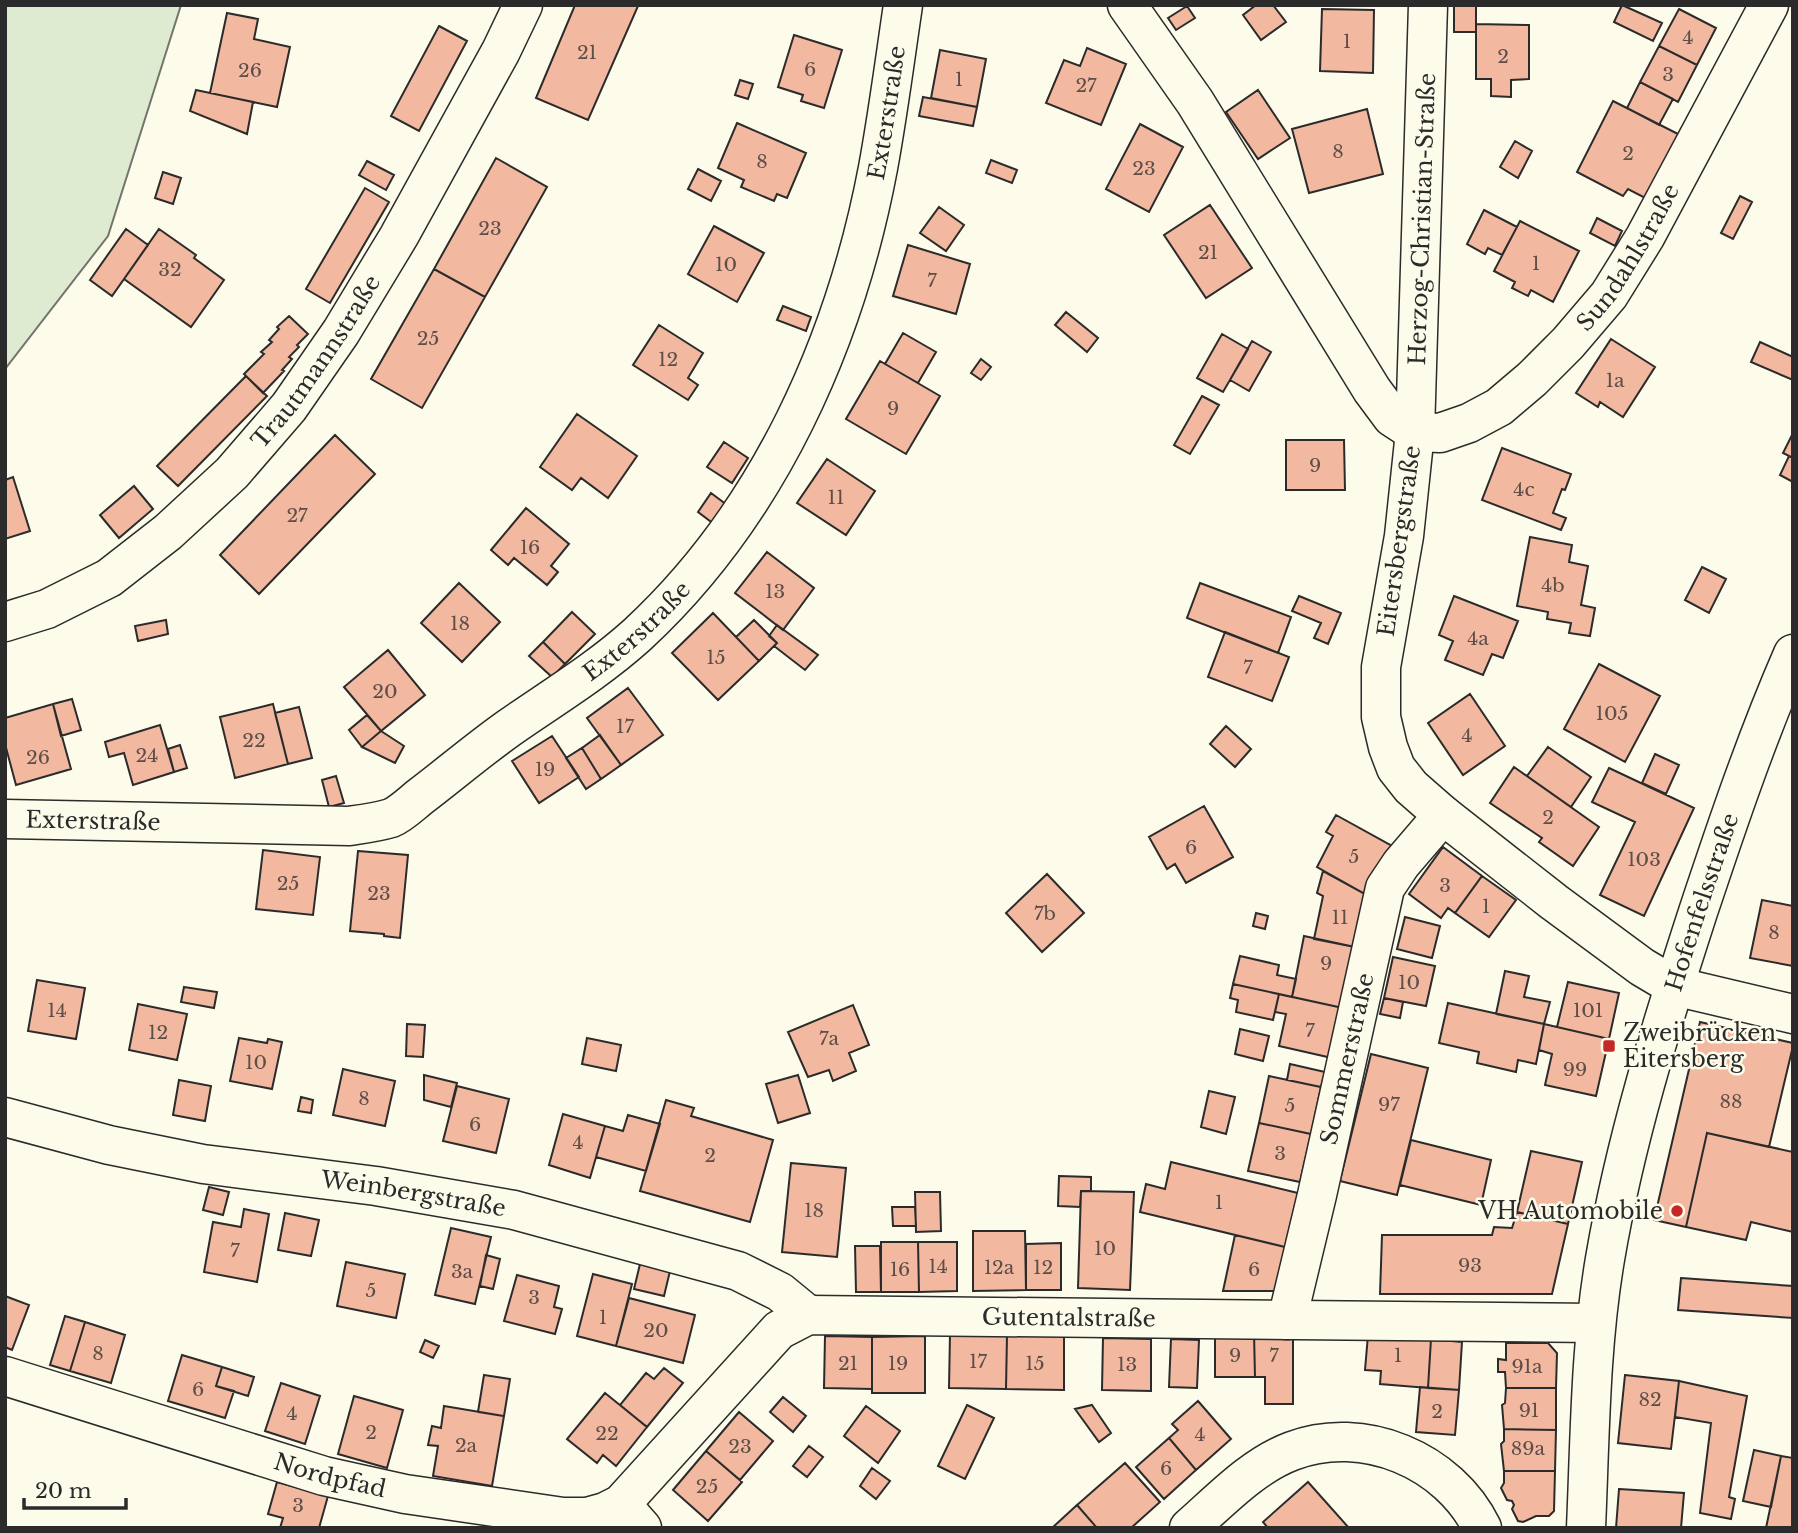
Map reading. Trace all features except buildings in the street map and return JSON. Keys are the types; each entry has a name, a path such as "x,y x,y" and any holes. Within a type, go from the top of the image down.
{"street":[{"name":"Trautmannstraße","path":"5,622 47,610 109,578 168,532 232,473 289,407 341,332 399,236 501,51 523,5"},
{"name":"Exterstraße","path":"5,819 349,826 393,817 472,754 598,669 638,633 681,589 725,537 764,479 799,415 829,344 850,279 878,169 903,5"},
{"name":"Eitersbergstraße","path":"1127,5 1210,124 1372,390 1392,417 1415,432 1404,536 1381,667 1381,718 1396,768 1411,787 1443,815 1553,902 1674,986 1793,1014"},
{"name":"Herzog-Christian-Straße","path":"1415,432 1428,5"},
{"name":"Sundahlstraße","path":"1415,432 1440,433 1469,423 1499,407 1559,352 1609,295 1645,237 1769,5"},
{"name":"Hofenfelsstraße","path":"1586,1528 1596,1323 1605,1258 1624,1170 1650,1063 1674,986 1736,797 1793,654"},
{"name":"Sommerstraße","path":"1287,1320 1385,888 1401,864 1443,815"},
{"name":"Weinbergstraße","path":"5,1117 109,1145 203,1164 376,1186 514,1210 738,1271 779,1292 808,1315"},
{"name":"Gutentalstraße","path":"808,1315 1596,1323"},
{"path":"616,1518 779,1331 808,1315"},
{"name":"Nordpfad","path":"5,1376 324,1476 405,1494 550,1515 616,1518"},
{"path":"1189,1528 1241,1483 1273,1460 1314,1444 1343,1441 1390,1449 1438,1474 1464,1497 1482,1528"}],"green space":[{"path":"5,5 181,5 108,236 5,369"}],"place":[{"name":"Zweibrücken Eitersberg","path":"1609,1046"},
{"name":"VH Automobile","path":"1677,1211"}]}
